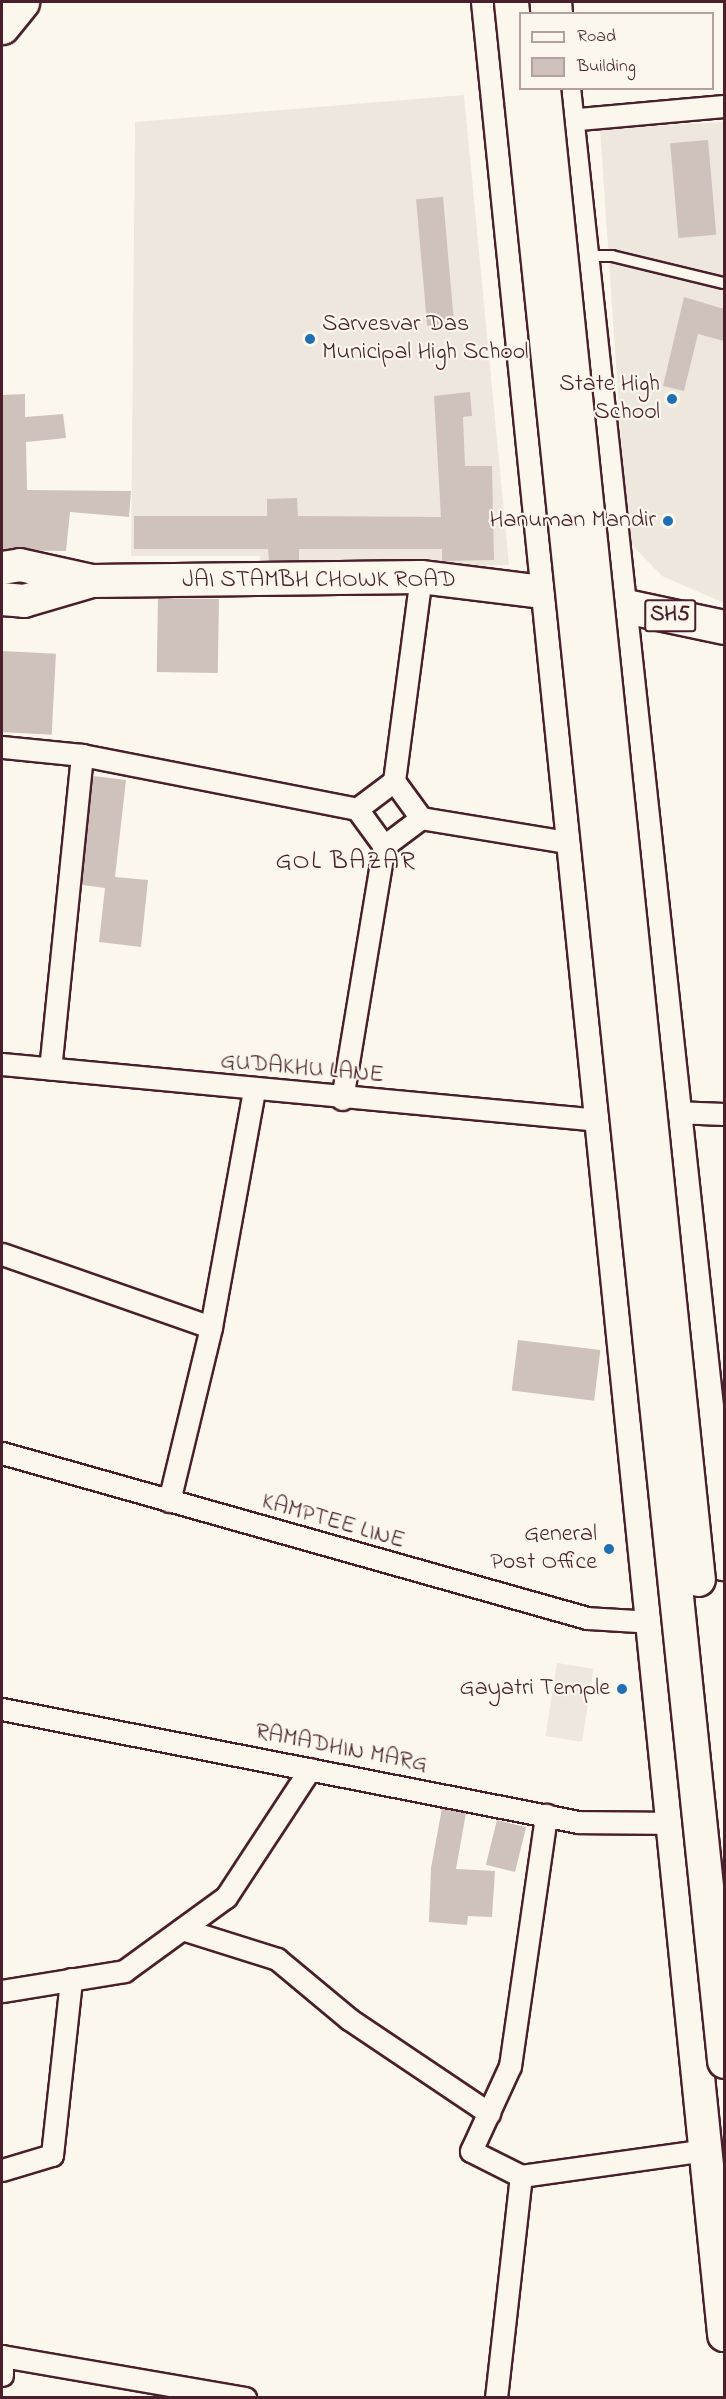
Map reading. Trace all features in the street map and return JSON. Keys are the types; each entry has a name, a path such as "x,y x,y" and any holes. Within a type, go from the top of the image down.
{"main road":[{"path":"2,27 22,2"},
{"path":"511,2 519,79"},
{"path":"520,90 724,2061"},
{"path":"543,90 724,1840"},
{"name":"SH5","path":"616,604 724,627"}],"street":[{"path":"488,2 599,1120 655,1622 724,2335"},
{"path":"564,90 584,256 616,604 724,1564"},
{"path":"567,120 724,106"},
{"name":"JAI STAMBH CHOWK ROAD","path":"2,568 20,565 92,581 422,577 548,592 616,604"},
{"path":"422,577 394,781 421,818 572,843"},
{"name":"JAI STAMBH CHOWK ROAD","path":"2,598 24,601 92,581"},
{"path":"2,747 82,755 357,809 384,846"},
{"path":"50,1068 82,755"},
{"path":"357,809 394,781"},
{"path":"342,1099 384,846 421,818"},
{"name":"GUDAKHU LANE","path":"2,1064 342,1099 599,1120"},
{"path":"169,1501 211,1327 254,1090"},
{"path":"674,1112 724,1114"},
{"path":"2,1254 211,1327"},
{"name":"KAMPTEE LINE","path":"2,1453 587,1618 655,1622"},
{"name":"RAMADHIN MARG","path":"2,1709 546,1815 673,1823"},
{"path":"2,1991 124,1971 226,1897 310,1769"},
{"path":"546,1815 510,2066 471,2151 521,2176 705,2150"},
{"path":"182,1929 277,1959 349,2019 489,2113"},
{"path":"2,2170 52,2155 71,1979"},
{"path":"496,2397 521,2176"},
{"path":"2,2375 2,2356 245,2397"}],"lane":[{"path":"584,256 612,256 724,283"}],"shaded area":[{"name":"Sarvesvar Das Municipal High School","path":"464,95 509,565 260,569 260,556 131,556 135,122"},
{"name":"State High School","path":"724,122 724,603 662,576 628,541 600,129"},
{"path":"557,1663 594,1669 582,1742 545,1736"}],"building":[{"path":"708,140 716,235 678,238 670,143"},
{"path":"443,197 454,324 427,326 416,199"},
{"path":"684,297 724,309 724,341 698,334 684,391 663,386"},
{"path":"470,392 472,416 463,417 465,466 492,466 494,560 442,561 442,549 299,549 299,560 269,561 268,549 134,549 134,516 267,516 267,499 297,498 298,516 441,517 434,396"},
{"path":"25,394 25,417 63,414 66,438 26,442 27,490 131,491 129,517 70,512 66,551 2,550 2,395"},
{"path":"158,598 219,599 218,673 157,672"},
{"path":"2,651 56,654 52,735 2,732"},
{"path":"93,776 126,780 115,877 148,880 141,947 99,942 105,888 82,885"},
{"path":"518,1340 600,1350 594,1401 512,1391"},
{"path":"442,1808 466,1813 456,1869 495,1871 492,1917 468,1916 467,1925 429,1922 431,1868"},
{"path":"497,1820 526,1827 515,1872 486,1865"}],"place":[{"name":"Sarvesvar Das Municipal High School","path":"310,339"},
{"name":"State High School","path":"672,399"},
{"name":"Hanuman Mandir","path":"668,521"},
{"name":"General Post Office","path":"609,1549"},
{"name":"Gayatri Temple","path":"622,1689"}],"district":[{"name":"GOL BAZAR","path":"346,863"}]}
